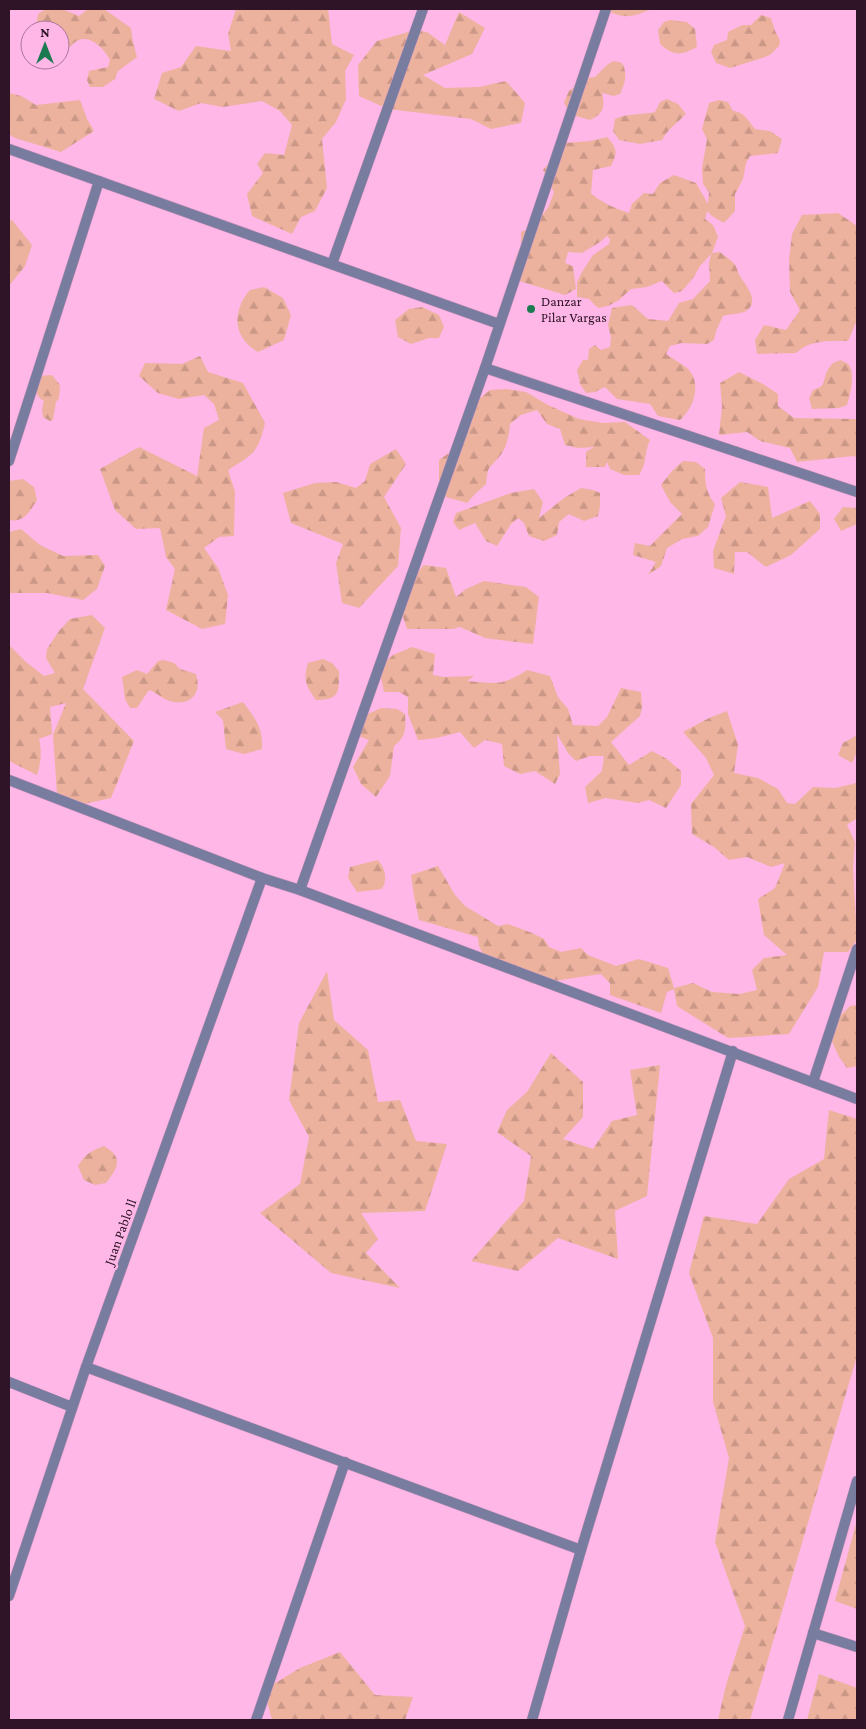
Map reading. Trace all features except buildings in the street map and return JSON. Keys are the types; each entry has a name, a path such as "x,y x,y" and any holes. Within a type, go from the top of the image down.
{"street":[{"path":"332,264 423,9"},
{"path":"300,890 500,324 606,9"},
{"path":"9,149 500,324"},
{"path":"9,462 99,181"},
{"path":"484,368 857,492"},
{"path":"9,780 262,878 300,890 857,1099"},
{"name":"Juan Pablo ll","path":"9,1596 86,1367 262,878"},
{"path":"812,1082 857,949"},
{"path":"532,1720 581,1550 733,1051"},
{"path":"86,1367 581,1550"},
{"path":"9,1382 72,1407"},
{"path":"256,1720 345,1462"},
{"path":"788,1720 857,1481"},
{"path":"814,1633 857,1647"}],"green space":[{"path":"46,9 62,9 79,16 87,10 104,9 131,28 137,57 118,71 115,79 103,87 90,87 87,80 89,71 108,67 110,60 105,52 101,47 87,39 77,41 70,46 70,20 37,20 38,14"},
{"path":"236,9 328,9 332,44 354,55 345,71 346,99 336,122 322,139 327,188 315,211 301,217 292,234 252,216 247,194 263,173 257,164 265,153 284,155 292,125 280,111 262,101 223,107 201,103 179,111 154,99 162,73 181,67 196,46 231,51 228,34"},
{"path":"606,9 651,9 639,14 623,16"},
{"path":"459,12 485,28 472,54 423,75 445,88 479,87 506,81 525,103 521,123 491,129 471,119 388,109 359,96 358,65 377,41 415,30 427,32 445,45"},
{"path":"761,15 771,18 780,40 779,46 770,55 730,68 716,63 711,52 714,45 727,40 728,32 742,25 751,25"},
{"path":"670,20 687,22 695,29 697,47 682,53 673,53 660,44 658,30 664,22"},
{"path":"614,61 622,63 625,71 620,94 614,96 602,93 602,110 590,120 569,114 564,102 569,91 587,78 595,77 608,64"},
{"path":"9,93 21,96 36,105 80,100 94,131 61,152 15,138 9,134"},
{"path":"667,99 678,104 686,114 669,130 662,140 640,144 619,140 613,131 615,119 655,112 660,102"},
{"path":"719,100 728,102 733,111 743,115 755,129 770,131 782,139 778,153 750,156 746,163 743,179 735,194 735,211 724,223 707,211 705,219 713,225 718,237 712,253 720,252 734,263 739,275 748,288 752,303 744,312 723,316 714,340 707,344 681,343 670,346 666,354 689,370 695,383 692,403 689,410 680,420 658,416 650,404 617,399 605,387 595,392 586,393 580,384 577,370 583,360 588,360 589,349 595,345 601,350 610,347 611,337 608,325 612,308 632,305 648,319 668,321 679,303 693,299 710,281 709,263 711,254 682,291 674,293 662,281 647,287 631,289 619,300 608,306 598,308 589,299 577,297 577,282 593,255 609,244 610,239 607,236 582,253 568,252 565,263 573,266 576,289 565,295 516,280 514,263 521,245 521,232 535,226 549,206 554,192 543,170 566,143 607,137 615,147 611,166 593,170 591,193 614,207 629,213 632,204 644,193 653,194 660,183 674,175 696,183 708,204 709,192 703,184 702,168 707,139 702,129 709,103"},
{"path":"838,213 857,226 857,320 848,341 814,343 796,353 757,354 755,340 764,325 786,330 800,310 790,292 789,260 792,234 802,215"},
{"path":"12,220 32,245 25,266 9,286 9,221"},
{"path":"264,287 283,298 291,315 284,340 258,352 243,339 239,331 238,315 240,306 250,290"},
{"path":"422,307 439,315 444,327 439,338 429,338 411,344 398,337 395,320 409,309"},
{"path":"200,356 208,372 243,383 265,423 257,447 249,456 228,470 235,492 234,536 219,537 204,548 218,568 228,595 225,624 202,629 166,610 175,569 166,557 160,528 136,529 115,510 100,469 139,447 197,476 204,428 219,420 214,404 204,395 179,399 158,393 139,376 145,363 182,364"},
{"path":"841,360 848,364 852,373 852,384 847,405 839,408 812,409 809,398 813,390 823,385 827,371 832,364"},
{"path":"739,372 778,394 778,406 794,418 857,419 857,457 797,462 790,448 760,441 747,432 719,435 722,406 720,383"},
{"path":"52,375 60,385 59,398 56,402 53,420 50,421 43,417 44,401 38,396 35,382 40,376"},
{"path":"507,389 526,392 548,405 579,419 603,423 625,422 650,440 639,475 624,475 610,469 607,462 605,467 586,467 586,452 594,447 578,448 565,445 560,429 547,424 537,410 521,415 510,424 506,446 489,468 486,484 467,503 439,495 439,460 460,445 477,401 490,390"},
{"path":"396,449 406,464 384,497 401,528 398,566 359,608 342,603 336,563 343,544 291,523 283,493 315,483 336,482 356,488 365,481 370,464"},
{"path":"683,461 696,462 705,469 707,488 715,504 708,527 698,536 682,539 667,548 661,566 648,575 656,562 633,555 635,543 650,546 682,514 670,502 661,485"},
{"path":"23,479 34,487 37,500 23,518 9,520 9,481"},
{"path":"740,482 768,487 772,518 810,501 820,514 820,529 791,555 766,567 747,552 735,552 734,574 714,568 713,551 726,516 721,498"},
{"path":"581,488 600,493 598,516 584,521 569,514 559,522 557,535 544,541 529,536 524,523 518,518 511,524 497,546 486,541 475,523 459,530 453,522 456,513 511,493 534,489 543,502 539,518 564,498"},
{"path":"843,507 857,508 857,524 841,531 834,519"},
{"path":"21,529 40,545 63,556 98,555 105,566 97,589 83,600 47,593 9,593 9,532"},
{"path":"424,565 446,568 456,597 466,589 484,581 526,587 539,597 533,644 485,638 460,627 453,629 407,629 400,608 408,583"},
{"path":"92,615 105,628 83,689 134,741 111,798 84,804 57,794 53,735 66,703 50,707 52,734 39,739 41,757 37,775 9,761 9,645 44,676 55,673 46,658 47,649 70,619"},
{"path":"412,647 435,654 433,675 444,677 474,676 467,681 492,683 511,679 527,670 550,676 558,697 568,709 573,725 598,726 607,717 621,688 641,692 642,708 640,716 611,742 629,765 652,751 667,759 681,771 681,785 666,808 649,800 638,803 606,798 588,803 585,787 602,771 604,756 590,756 576,761 568,753 557,734 560,774 555,784 535,771 520,774 504,766 502,744 485,740 474,748 460,732 437,738 418,740 408,714 408,697 399,692 384,692 379,668 393,655"},
{"path":"323,659 332,663 339,671 339,684 334,696 324,700 316,700 306,683 306,669 308,663"},
{"path":"164,660 174,663 180,669 196,674 198,682 195,694 187,701 174,702 149,690 137,708 130,708 125,699 122,677 137,670 147,674 158,661"},
{"path":"243,702 258,724 262,741 262,749 244,754 226,749 223,720 215,712"},
{"path":"381,708 397,709 405,714 405,724 403,736 394,746 390,776 376,797 361,784 353,767 369,740 356,735 368,714"},
{"path":"727,711 738,745 734,773 758,778 778,789 787,803 795,804 813,787 835,788 857,783 857,818 847,825 855,842 853,868 857,940 848,952 824,952 818,987 789,1034 728,1038 677,1006 674,989 667,992 661,1013 610,995 610,983 601,974 534,984 488,964 479,946 478,937 419,920 411,875 438,866 455,895 465,906 498,926 508,924 532,933 544,939 549,947 561,952 581,948 588,955 616,966 639,959 668,968 674,988 693,983 712,992 740,994 757,990 752,970 764,958 787,955 764,935 758,899 775,888 785,863 771,867 747,857 729,860 714,847 692,834 691,804 714,775 706,758 683,732"},
{"path":"857,735 857,754 852,763 838,755 843,743"},
{"path":"378,860 385,874 382,889 357,892 348,878 350,867"},
{"path":"327,971 334,1020 368,1050 378,1102 400,1100 416,1141 447,1144 425,1211 361,1213 378,1239 366,1253 400,1288 331,1273 260,1213 300,1184 309,1137 289,1100 299,1023"},
{"path":"857,1005 857,1066 847,1068 839,1057 830,1037 834,1022 850,1006"},
{"path":"551,1053 583,1082 583,1117 563,1139 593,1149 612,1121 637,1115 630,1070 660,1065 647,1196 615,1211 618,1259 558,1238 518,1271 471,1261 524,1201 531,1156 497,1132 507,1110 527,1092"},
{"path":"829,1110 857,1119 857,1356 750,1720 718,1720 726,1685 745,1626 715,1542 729,1458 713,1402 713,1338 689,1273 704,1216 757,1224 789,1179 824,1159"},
{"path":"104,1146 114,1155 117,1163 114,1172 106,1183 95,1185 84,1180 78,1166 89,1153"},
{"path":"857,1520 857,1609 835,1601"},
{"path":"340,1652 375,1695 413,1697 405,1720 272,1720 264,1690 300,1668"},
{"path":"819,1674 857,1688 857,1720 807,1720"}],"place":[{"name":"Danzar Pilar Vargas","path":"531,309"}]}
